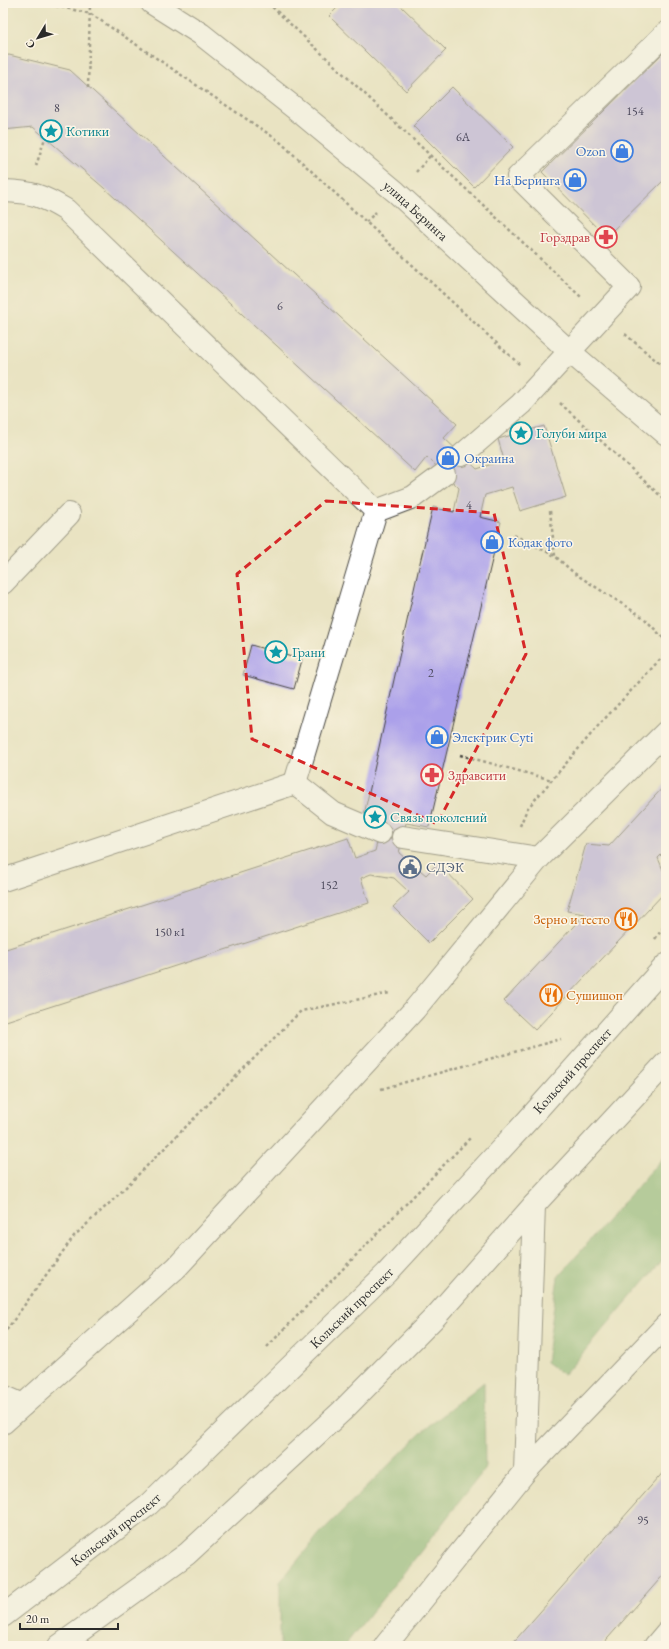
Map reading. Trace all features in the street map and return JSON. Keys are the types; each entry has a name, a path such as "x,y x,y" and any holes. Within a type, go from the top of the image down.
{"main road":[{"name":"улица Беринга","path":"152,3 201,34 301,113 390,187 569,351 666,434"},
{"path":"462,455 521,404 630,287 518,177 666,33"},
{"path":"3,191 28,192 50,200 66,210 376,511"},
{"path":"376,511 412,497 444,474"},
{"path":"295,783 376,511"},
{"path":"3,584 69,514"},
{"path":"3,1423 177,1267 415,1009 539,858 666,732"},
{"path":"295,783 333,813 380,833"},
{"path":"3,880 295,783"},
{"path":"403,837 539,858"},
{"name":"Кольский проспект","path":"3,1616 150,1504 387,1273 528,1120 666,965"},
{"path":"59,1646 187,1554 331,1422 436,1316 534,1205 666,1063"},
{"path":"525,1472 534,1205"},
{"path":"384,1646 525,1472 666,1325"},
{"path":"3,1396 23,1405"},
{"path":"655,1646 666,1634"}],"path":[{"path":"44,3 91,14 279,141 666,501"},
{"path":"88,88 91,14 90,3"},
{"path":"268,3 565,283 666,369"},
{"path":"550,511 555,556"},
{"path":"514,535 555,556 574,572 644,618 666,641"},
{"path":"509,854 527,809 598,726 666,653"},
{"path":"460,755 552,780"},
{"path":"652,942 666,924"},
{"path":"3,1335 74,1236 302,1012 391,992"},
{"path":"380,1089 568,1037"},
{"path":"263,1351 474,1134"}],"highlighted area":[{"path":"326,501 494,513 526,654 437,824 252,739 237,574"}],"green space":[{"path":"666,1154 666,1256 564,1375 546,1362 558,1277"},
{"path":"484,1382 485,1469 344,1646 280,1646 280,1582 320,1533 422,1432"}],"building":[{"path":"342,3 350,3 354,6 357,3 398,3 446,50 406,91 329,16"},
{"path":"666,50 666,178 606,237 542,172"},
{"path":"9,55 70,70 457,424 444,438 477,469 504,460 498,439 544,426 566,497 520,511 512,487 485,495 480,517 501,522 429,827 406,823 399,853 426,875 438,863 473,899 429,943 393,907 409,892 394,878 371,874 361,878 369,903 3,1022 3,950 348,838 355,858 375,851 383,818 364,815 419,567 433,507 454,512 459,488 427,457 415,472 104,188 33,127 3,130 3,56"},
{"path":"452,87 513,147 474,187 413,126"},
{"path":"251,645 302,660 294,689 243,675"},
{"path":"666,784 666,850 658,858 666,877 666,891 535,1030 504,1001 585,914 567,911 586,844 609,846"},
{"path":"666,1469 666,1572 601,1646 510,1646"}],"place":[{"name":"Котики","path":"51,131"},
{"name":"Ozon","path":"622,151"},
{"name":"На Беринга","path":"575,180"},
{"name":"Горздрав","path":"606,237"},
{"name":"Голуби мира","path":"521,433"},
{"name":"Окраина","path":"448,458"},
{"name":"Кодак фото","path":"492,542"},
{"name":"Грани","path":"276,652"},
{"name":"Электрик Cyti","path":"437,737"},
{"name":"Здравсити","path":"432,775"},
{"name":"Связь поколений","path":"375,817"},
{"name":"СДЭК","path":"410,867"},
{"name":"Зерно и тесто","path":"626,919"},
{"name":"Сушишоп","path":"551,995"}]}
